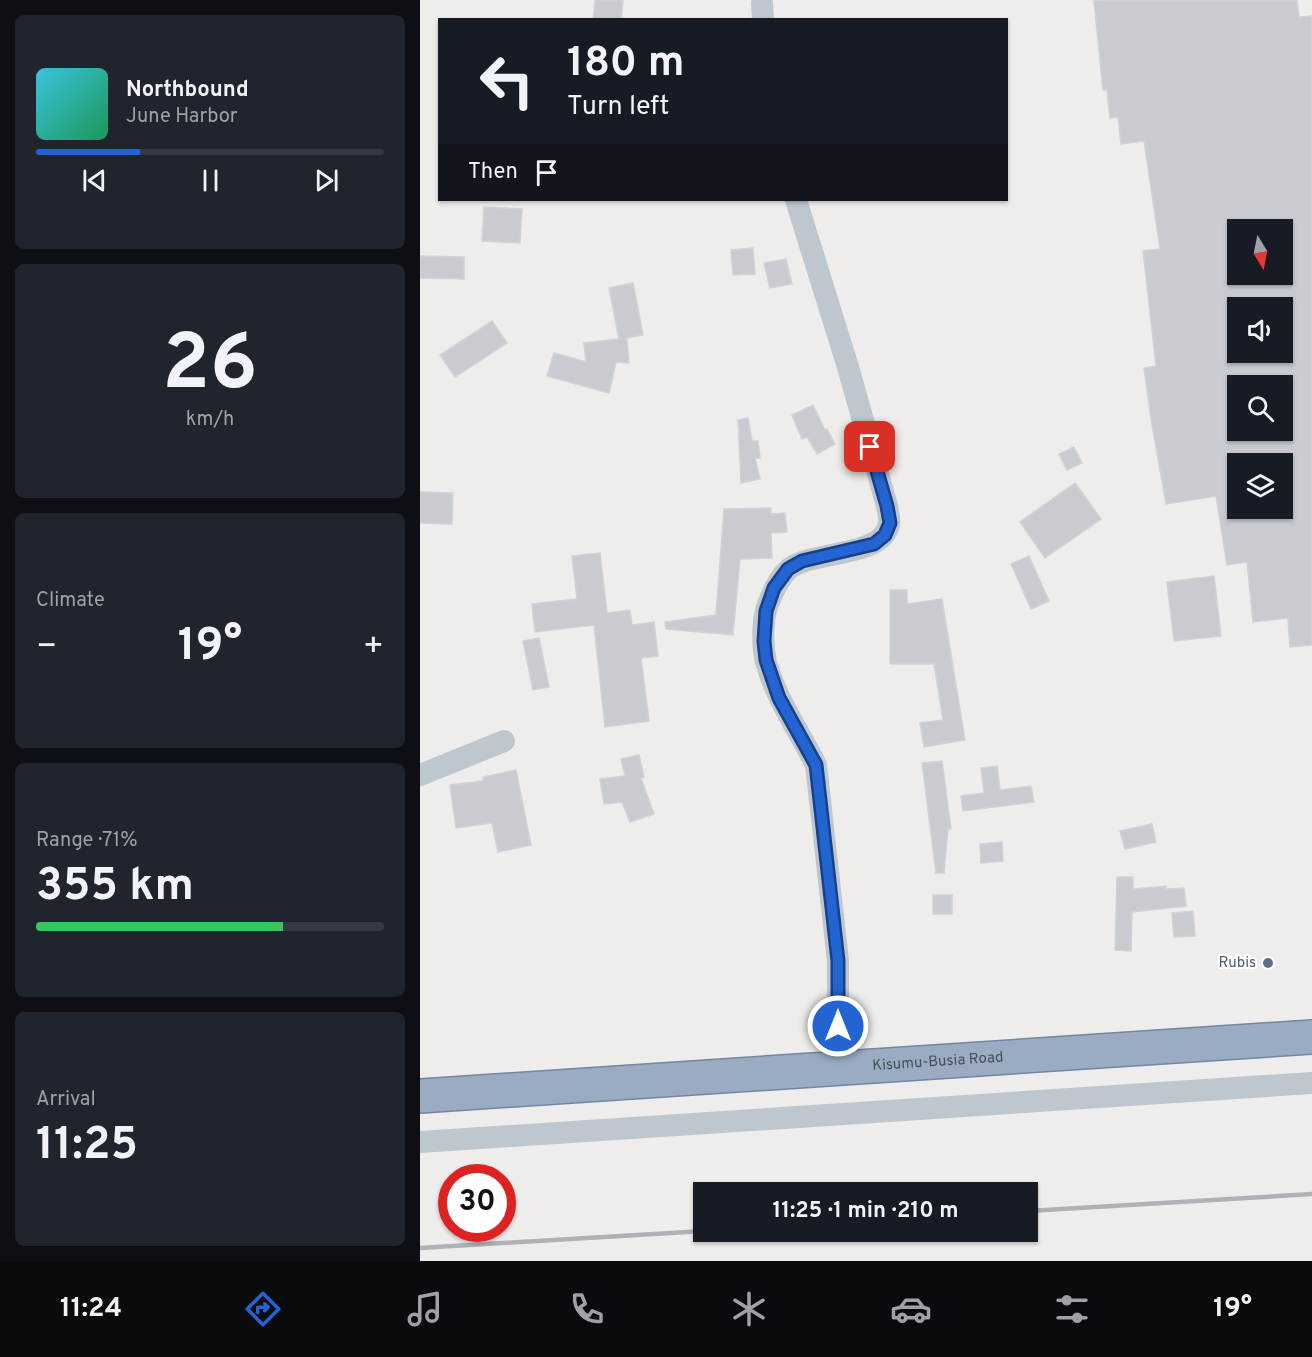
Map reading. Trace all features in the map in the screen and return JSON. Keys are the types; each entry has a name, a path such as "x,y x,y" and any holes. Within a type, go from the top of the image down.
{"highway":[{"name":"Kisumu-Busia Road","path":"420,1096 1312,1037"}],"street":[{"path":"796,201 848,367 890,523 885,535 874,544 802,561 788,569 774,588 766,611 764,641 766,660 779,698 816,765 838,961 838,1069"},
{"path":"420,775 504,741"},
{"path":"420,1142 1312,1083"}],"building":[{"path":"595,0 623,0 621,18 593,18"},
{"path":"1297,0 1299,17 1312,16 1312,645 1290,647 1288,618 1253,622 1247,562 1227,565 1216,496 1166,504 1144,368 1156,366 1143,251 1160,249 1144,141 1121,144 1118,117 1110,118 1107,90 1103,90 1094,1"},
{"path":"484,207 522,209 520,243 482,241"},
{"path":"753,248 755,274 733,275 731,250"},
{"path":"420,256 464,257 464,279 420,278"},
{"path":"786,259 792,284 770,288 764,263"},
{"path":"633,283 643,335 621,339 627,339 629,363 616,362 609,393 547,376 554,353 586,362 584,343 619,339 609,288"},
{"path":"492,321 507,343 455,377 440,355"},
{"path":"813,405 825,430 827,429 835,444 817,454 807,437 802,439 792,415"},
{"path":"748,418 752,441 758,441 760,458 755,458 760,479 741,483 738,420"},
{"path":"1074,447 1082,463 1067,470 1059,454"},
{"path":"1075,483 1101,519 1045,558 1020,522"},
{"path":"420,492 453,493 452,524 420,523"},
{"path":"771,508 771,514 785,513 787,532 771,533 772,558 740,559 733,635 666,629 665,622 716,615 724,509"},
{"path":"600,553 607,613 630,610 632,625 654,622 658,656 641,658 649,721 605,727 594,625 535,632 532,604 577,599 572,556"},
{"path":"1029,556 1049,601 1031,609 1011,564"},
{"path":"1214,576 1221,636 1174,641 1167,582"},
{"path":"890,590 907,590 907,604 942,599 965,740 924,747 920,723 943,720 934,664 890,664"},
{"path":"539,638 549,687 533,690 523,641"},
{"path":"639,755 644,777 641,778 654,814 630,822 622,802 604,804 600,779 625,776 621,759"},
{"path":"942,761 951,829 948,829 944,873 936,873 922,763"},
{"path":"997,766 1000,790 1031,786 1034,802 963,811 961,796 984,793 981,768"},
{"path":"516,770 531,845 498,852 492,823 456,828 450,785 483,781 483,777"},
{"path":"1152,824 1156,842 1125,849 1120,831"},
{"path":"1002,842 1003,861 981,863 980,844"},
{"path":"1117,877 1133,877 1133,889 1166,886 1166,889 1184,888 1186,906 1132,912 1131,951 1115,950"},
{"path":"933,895 952,895 952,914 933,914"},
{"path":"1193,911 1195,936 1174,937 1172,913"}],"railway":[{"path":"1038,1210 1312,1194"},
{"path":"420,1248 693,1232"}],"place":[{"name":"Rubis","path":"1268,963"}],"route":[{"path":"838,1026 838,961 816,765 779,698 766,660 764,641 766,611 774,588 788,569 802,561 874,544 885,535 890,523 870,447"}]}
